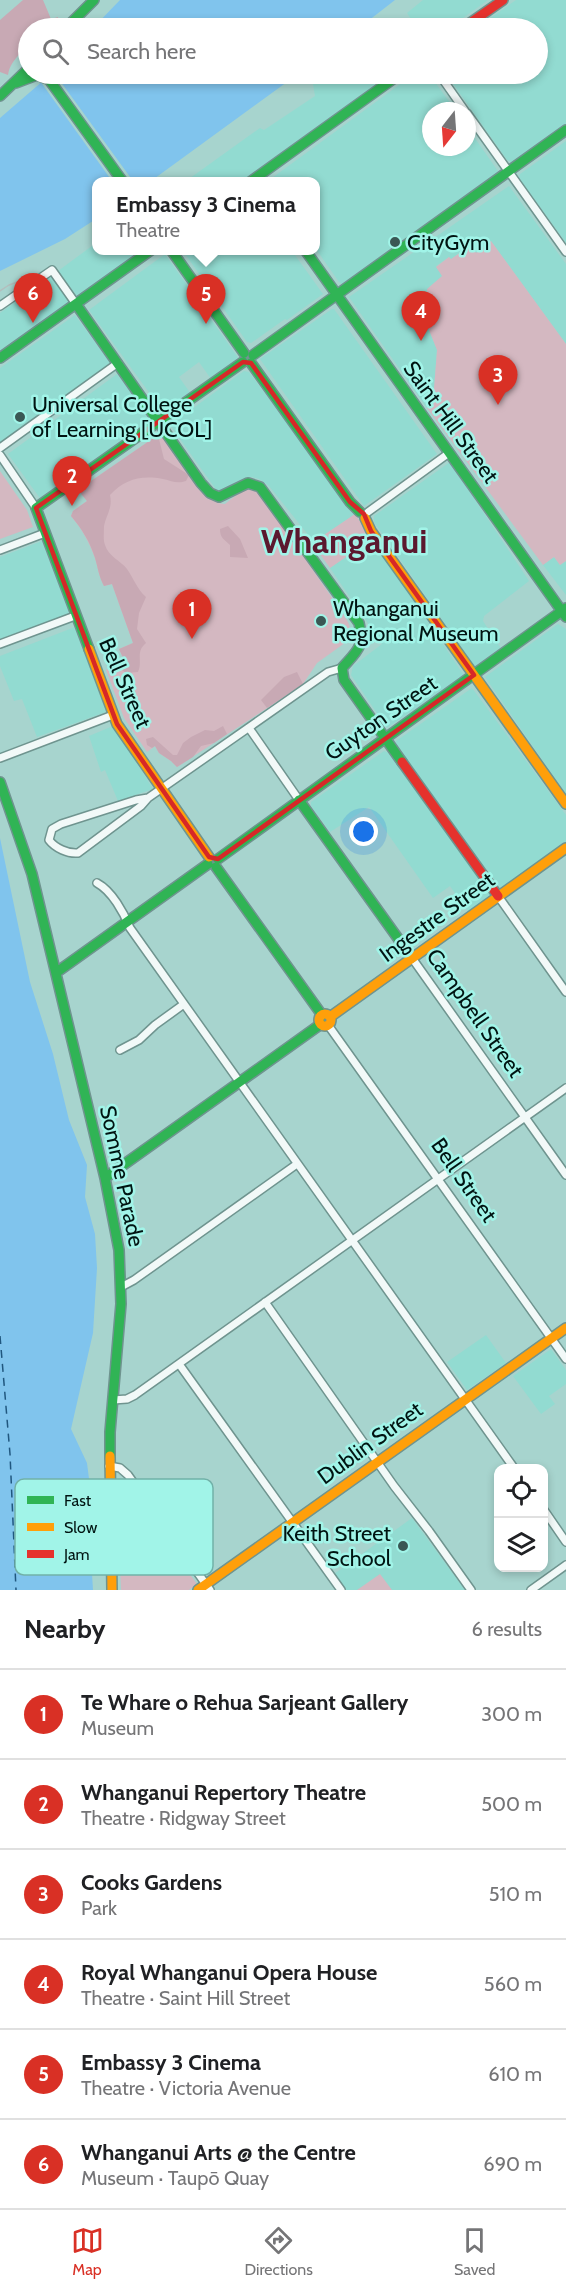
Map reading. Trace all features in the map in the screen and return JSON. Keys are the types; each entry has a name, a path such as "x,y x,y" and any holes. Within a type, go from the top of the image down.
{"street":[{"path":"76,18 94,0"},
{"path":"477,18 503,0"},
{"path":"0,96 18,81"},
{"path":"52,84 119,177"},
{"path":"258,177 386,84"},
{"path":"446,84 459,102"},
{"path":"476,126 566,252"},
{"path":"0,455 36,508 566,130"},
{"path":"0,358 144,255"},
{"path":"175,255 351,502 364,514 371,531 566,804"},
{"name":"Saint Hill Street","path":"308,255 565,612"},
{"path":"0,306 52,270 201,483 210,493 219,498 248,483 256,484 333,585 357,619 361,629 360,649 342,668 328,672 148,798 141,806 81,852 75,854 52,844 49,838 52,829 61,824 148,798"},
{"path":"0,448 118,363"},
{"path":"364,514 449,453"},
{"name":"Bell Street","path":"36,508 113,715 161,789 566,1359"},
{"path":"0,550 45,533"},
{"name":"Guyton Street","path":"57,972 565,612"},
{"path":"0,644 75,616"},
{"path":"342,668 344,680 566,992"},
{"path":"0,758 113,715"},
{"name":"Campbell Street","path":"249,728 566,1175"},
{"name":"Somme Parade","path":"0,782 24,847 57,972 117,1237 121,1287 110,1479"},
{"name":"Ingestre Street","path":"105,1178 566,848"},
{"path":"97,883 105,888 238,1082 511,1464"},
{"path":"120,1050 139,1040 184,1004"},
{"path":"113,1400 135,1395 566,1088"},
{"path":"121,1287 134,1281 297,1164"},
{"path":"265,1302 471,1590"},
{"name":"Dublin Street","path":"204,1588 292,1522 566,1328"},
{"path":"179,1364 341,1590"},
{"path":"110,1466 120,1467 131,1479"},
{"path":"548,1517 566,1542"},
{"path":"531,1590 566,1565"},
{"name":"Somme Parade","path":"112,1575 112,1590"},
{"path":"195,1575 204,1588"}],"highlighted area":[{"path":"243,362 251,363 350,502 364,514 371,531 474,675 218,859 209,857 117,724 36,508"}],"shaded area":[{"path":"23,0 43,0 51,18 18,18 18,55 8,75 0,72 0,20"},
{"path":"423,0 488,0 463,18 410,18 407,13"},
{"path":"516,0 566,0 566,125 513,163 507,160 476,116 476,102 466,102 453,84 548,84 548,18 490,18"},
{"path":"313,84 378,84 249,177 192,177 260,128 264,130 315,96"},
{"path":"400,84 436,84 449,102 422,102 422,156 476,156 476,140 500,174 349,282 342,284 320,255 320,177 273,177"},
{"path":"566,141 566,243 519,178 520,174"},
{"path":"509,186 566,264 566,344 491,241 476,253 471,245 451,260 449,257 436,266 443,277 429,330 437,350 433,402 427,408 349,297"},
{"path":"491,241 566,344 566,561 560,565 554,557 543,565 427,408 433,402 437,350 429,330 427,289 442,276 436,267 449,257 451,259 471,245 476,253"},
{"path":"92,246 92,255 140,255 79,299 58,271"},
{"path":"166,255 239,359 211,379 199,362 179,377 191,394 164,413 89,310"},
{"path":"186,255 295,255 323,294 251,343 247,342"},
{"path":"51,276 72,305 0,357 0,313"},
{"path":"332,309 437,454 364,506 260,359"},
{"name":"Universal College of Learning [UCOL]","path":"75,315 111,364 0,445 0,368"},
{"path":"244,371 249,372 355,514 314,542 269,486 259,479 252,477 236,483 220,495 170,425"},
{"path":"117,374 152,421 42,501 8,454"},
{"path":"161,433 189,476 207,496 216,502 225,504 245,490 259,492 344,615 351,633 349,640 317,663 303,684 177,767 159,753 155,746 147,752 124,718 106,670 124,660 119,649 133,643 112,584 104,586 90,547 71,516 73,511 87,501 78,490"},
{"path":"152,439 159,439 164,459 189,475 186,481 180,482 155,478 134,479 110,495 110,508 104,526 105,545 127,569 146,597 139,613 137,629 146,643 140,653 138,672 126,673 122,670 124,660 119,649 133,643 112,584 104,586 91,547 71,516 73,511 87,501 78,490"},
{"path":"450,462 529,581 484,616 483,621 502,650 476,668 374,522 374,516"},
{"path":"0,471 27,510 33,527 0,539"},
{"path":"355,514 372,539 330,568 312,543"},
{"path":"228,526 240,539 248,558 230,557 230,545 220,532 220,529"},
{"path":"372,539 463,674 462,678 387,728 351,675 353,666 382,644 330,568"},
{"path":"42,541 70,614 0,639 0,557"},
{"path":"554,557 560,565 566,561 566,595 543,565"},
{"path":"558,624 566,629 566,794 485,677"},
{"path":"75,627 106,712 37,737 22,699 14,701 0,666 0,656"},
{"path":"297,672 303,684 267,708 261,700 284,677"},
{"path":"472,688 566,815 566,843 504,887 499,886 396,745 396,741"},
{"path":"113,726 153,789 118,801 105,770 101,772 89,736"},
{"path":"223,726 227,734 214,743 201,746 193,757 177,767 159,753 155,746 152,748 147,745 146,739 153,737 173,755 177,755 183,743 191,737 205,730 214,731"},
{"path":"384,751 389,753 490,894 488,899 469,913 450,886 433,898 369,807 330,832 311,806 311,802"},
{"path":"486,1335 506,1363 467,1390 447,1362"},
{"path":"551,1349 566,1370 566,1384 549,1396 555,1404 541,1414 513,1376"},
{"name":"Keith Street School","path":"412,1518 465,1590 346,1590 334,1574"},
{"path":"380,1574 392,1590 357,1590"},
{"path":"120,1575 190,1575 197,1584 189,1590 121,1590"}],"water":[{"path":"120,0 395,0 372,18 103,18"},
{"path":"39,84 284,84 156,177 92,177 92,222 65,239 0,271 0,118"},
{"path":"0,838 30,982 53,1054 69,1120 87,1165 85,1197 95,1234 97,1268 93,1333 71,1429 87,1463 89,1479 15,1479 15,1575 92,1575 93,1590 0,1590"}],"pier":[{"path":"42,84 62,84 130,177 109,177"}],"ferry route":[{"path":"0,1336 10,1454 15,1567"},
{"path":"15,1575 16,1590"}],"tram line":[{"path":"0,291 23,280"}],"traffic: fast":[{"path":"76,18 94,0"},
{"path":"0,96 18,79"},
{"path":"52,84 119,177"},
{"path":"257,177 386,84"},
{"path":"253,355 566,130"},
{"path":"0,358 144,255"},
{"path":"175,255 244,353"},
{"path":"309,255 566,617"},
{"path":"76,304 201,483 210,493 219,497 248,483 260,487 359,623 360,643 356,653 342,668 344,680 402,762"},
{"path":"89,649 36,508 243,362"},
{"path":"251,363 350,502 360,512"},
{"path":"218,859 566,608"},
{"path":"0,782 32,874 105,1178 119,1250 121,1304 110,1456"},
{"path":"299,800 412,958"},
{"path":"57,972 208,864"},
{"path":"216,867 322,1015"},
{"path":"105,1178 321,1024"}],"traffic: slow":[{"path":"365,518 371,531 566,804"},
{"path":"89,649 117,724 209,857"},
{"path":"330,1017 566,848"},
{"path":"325,1014 331,1020 325,1026 319,1020 325,1014"},
{"path":"198,1590 566,1328"},
{"path":"110,1456 110,1479"},
{"path":"112,1575 112,1590"}],"traffic: jam":[{"path":"477,18 503,0"},
{"path":"402,762 498,896"}],"place":[{"name":"CityGym","path":"395,242"},
{"name":"Whanganui Arts @ the Centre","path":"33,323"},
{"name":"Embassy 3 Cinema","path":"206,324"},
{"name":"Royal Whanganui Opera House","path":"421,341"},
{"name":"Cooks Gardens","path":"498,405"},
{"name":"Universal College of Learning [UCOL]","path":"20,417"},
{"name":"Whanganui Repertory Theatre","path":"72,506"},
{"name":"Whanganui Regional Museum","path":"321,621"},
{"name":"Te Whare o Rehua Sarjeant Gallery","path":"192,639"},
{"name":"Keith Street School","path":"403,1546"}],"district":[{"name":"Whanganui","path":"344,541"}]}
